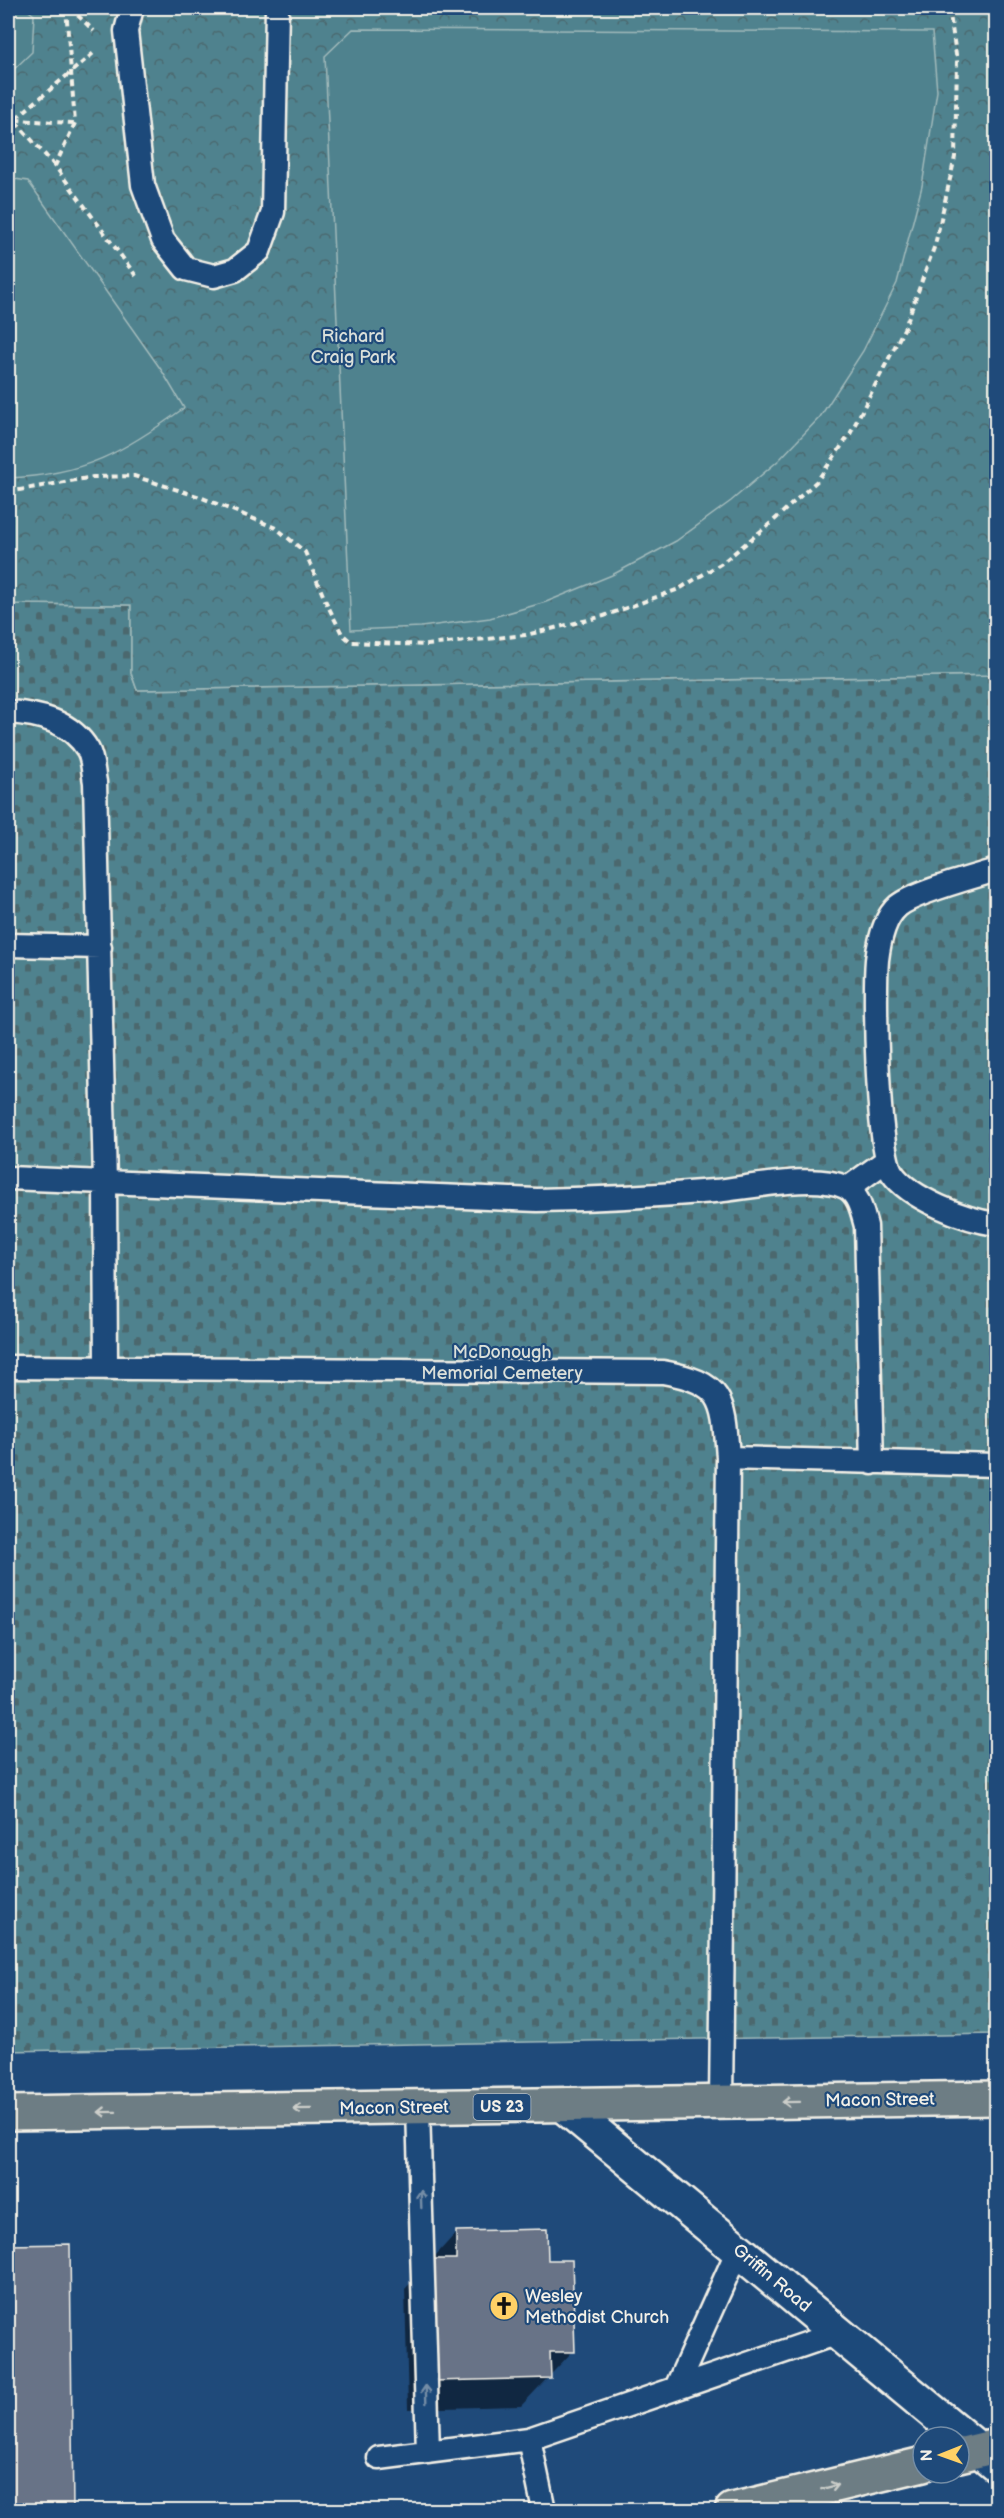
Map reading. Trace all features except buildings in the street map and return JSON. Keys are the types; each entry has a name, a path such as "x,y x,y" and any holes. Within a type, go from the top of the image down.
{"main road":[{"name":"Macon Street","path":"8,2113 996,2098"},
{"path":"732,2511 911,2467"}],"street":[{"name":"Griffin Road","path":"564,2106 983,2454"}],"lane":[{"path":"132,8 126,31 143,185 163,240 186,269 214,276 235,270 259,251 273,212 277,8"},
{"path":"8,712 51,719 71,729 89,752 95,782 105,1182 106,1368"},
{"path":"996,870 916,897 899,906 889,918 877,959 875,1005 887,1160 892,1172 902,1184 923,1198 951,1211 985,1223 996,1224"},
{"path":"8,945 100,947"},
{"path":"848,1188 887,1160"},
{"path":"8,1178 537,1200 714,1191 806,1181 830,1181 848,1188 861,1204 866,1226 872,1463"},
{"path":"8,1367 663,1372 688,1377 703,1383 716,1396 725,1419 728,1458 721,2103"},
{"path":"728,1458 996,1465"},
{"path":"418,2108 428,2452"},
{"path":"676,2388 738,2250"},
{"path":"380,2458 529,2439 838,2333"},
{"path":"529,2439 544,2511"}],"path":[{"path":"55,166 75,123 66,8"},
{"path":"8,492 93,477 134,476 200,497 276,528 305,552 342,634 351,642 427,645 526,635 603,616 679,589 722,563 817,481 850,434 905,327 935,244 955,157 957,61 949,8"},
{"path":"8,125 98,50"},
{"path":"14,120 75,123"},
{"path":"14,120 55,166 136,276"}],"green space":[{"name":"Richard Craig Park","path":"8,8 996,8 996,675 137,690 131,673 131,605 8,604"},
{"path":"8,8 25,8 34,15 32,52 8,75"},
{"path":"353,29 932,32 937,91 922,186 897,283 863,351 820,417 779,460 731,501 676,541 612,575 546,602 490,618 421,627 351,630 325,56"},
{"path":"8,178 28,181 162,371 184,408 142,437 102,458 59,472 8,478"},
{"name":"McDonough Memorial Cemetery","path":"8,604 131,605 131,673 137,690 996,675 996,2034 8,2051"}],"place":[{"name":"Wesley Methodist Church","path":"504,2306"}]}
